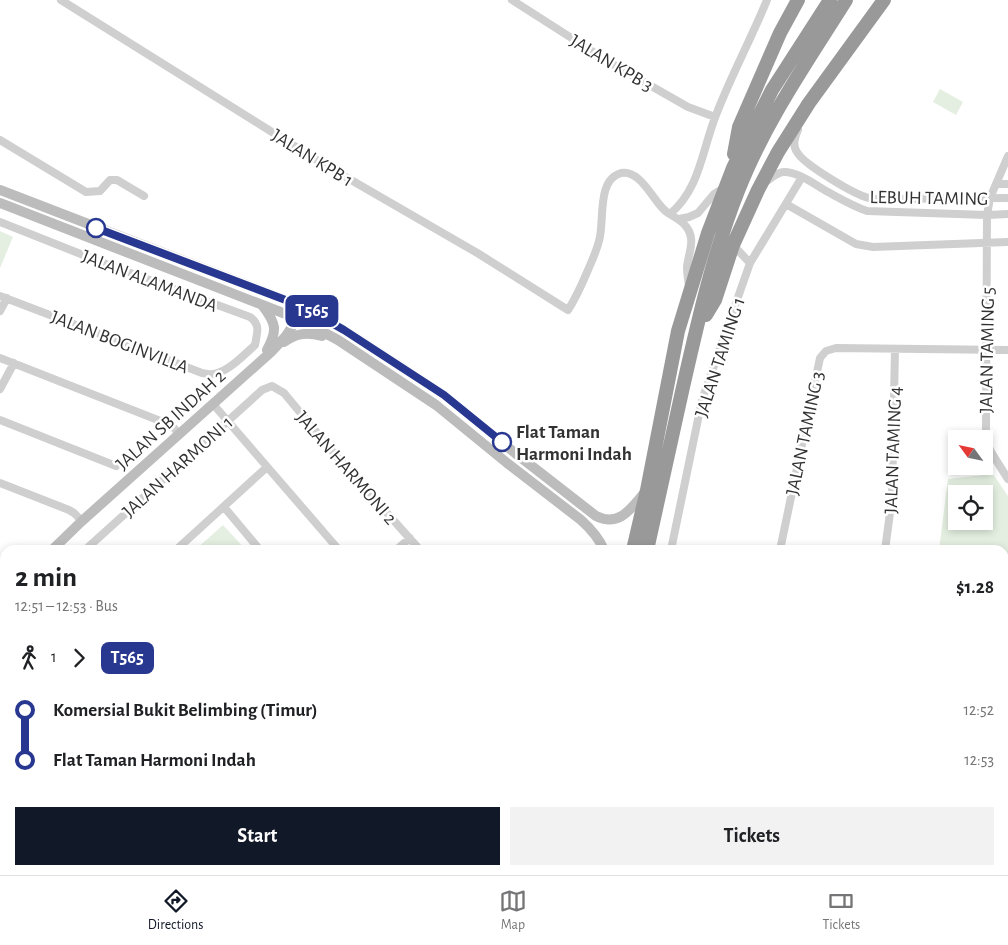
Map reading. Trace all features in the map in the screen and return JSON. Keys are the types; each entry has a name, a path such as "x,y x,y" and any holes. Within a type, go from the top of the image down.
{"highway":[{"path":"733,168 734,150 739,127 780,34 798,0"},
{"path":"634,545 678,331 708,233 733,168 772,90 830,0"},
{"path":"648,545 695,336 721,238 738,190 784,96 846,0"},
{"path":"695,336 714,300 733,245 778,152 809,103 884,0"}],"main road":[{"path":"0,190 304,307 344,330 444,395 515,453 603,520 618,519 629,510 646,490"},
{"path":"0,203 297,318 338,340 436,405 581,520 590,528 602,545"},
{"path":"260,362 273,339 275,328 272,317 262,305"},
{"name":"JALAN SB INDAH 2","path":"57,545 271,352 286,336 304,307"},
{"path":"271,352 292,337 302,333 313,333 338,340"}],"street":[{"name":"JALAN KPB 1","path":"61,0 320,162 479,254 568,310 577,296 600,240 606,189 615,176 624,172 631,174 645,185 662,208 670,214"},
{"name":"JALAN KPB 3","path":"512,0 609,62 688,107 715,117"},
{"path":"690,290 687,269 692,242 691,235 679,219 670,214 688,194 696,178 715,117 767,0"},
{"name":"LEBUH TAMING","path":"809,103 794,139 796,151 810,165 859,194 868,198 880,199 1008,198"},
{"path":"0,140 86,192 100,191 110,180 117,180 144,196"},
{"name":"JALAN TAMING 5","path":"1008,156 990,198 987,215 986,440 991,452 1008,479"},
{"name":"LEBUH TAMING","path":"758,190 772,176 784,172 802,177 853,206 867,211 1008,214"},
{"name":"JALAN TAMING 1","path":"673,545 702,400 750,263 802,177"},
{"path":"996,184 1008,184"},
{"path":"679,219 698,213 714,194 725,186"},
{"path":"786,204 856,244 873,247 1008,242"},
{"name":"JALAN ALAMANDA","path":"0,222 250,317 258,327 255,344 238,360"},
{"path":"733,245 750,263"},
{"path":"0,311 3,297"},
{"name":"JALAN BOGINVILLA","path":"3,297 202,373 214,374 223,371 238,360"},
{"name":"JALAN TAMING 3","path":"781,545 820,358 826,351 836,348 1008,350"},
{"name":"JALAN TAMING 4","path":"886,545 892,498 895,349"},
{"path":"0,358 168,424 179,434"},
{"path":"238,360 249,372"},
{"path":"0,389 14,363"},
{"name":"JALAN HARMONI 1","path":"91,545 262,390 272,386"},
{"name":"JALAN HARMONI 2","path":"272,386 284,394 416,545"},
{"path":"212,404 335,545"},
{"path":"0,420 116,466"},
{"path":"182,545 267,467"},
{"path":"0,483 69,510 82,521"},
{"path":"224,507 256,545"},
{"path":"402,545 410,538"}],"green space":[{"path":"940,89 963,102 956,115 933,102"},
{"path":"0,231 13,237 0,268"},
{"path":"993,474 1008,496 1008,545 940,545 948,479"},
{"path":"223,525 241,545 201,545"}],"bus line":[{"name":"T565","path":"96,228 304,307 344,330 444,395 502,442"}],"place":[{"name":"Flat Taman Harmoni Indah","path":"502,442"}]}
